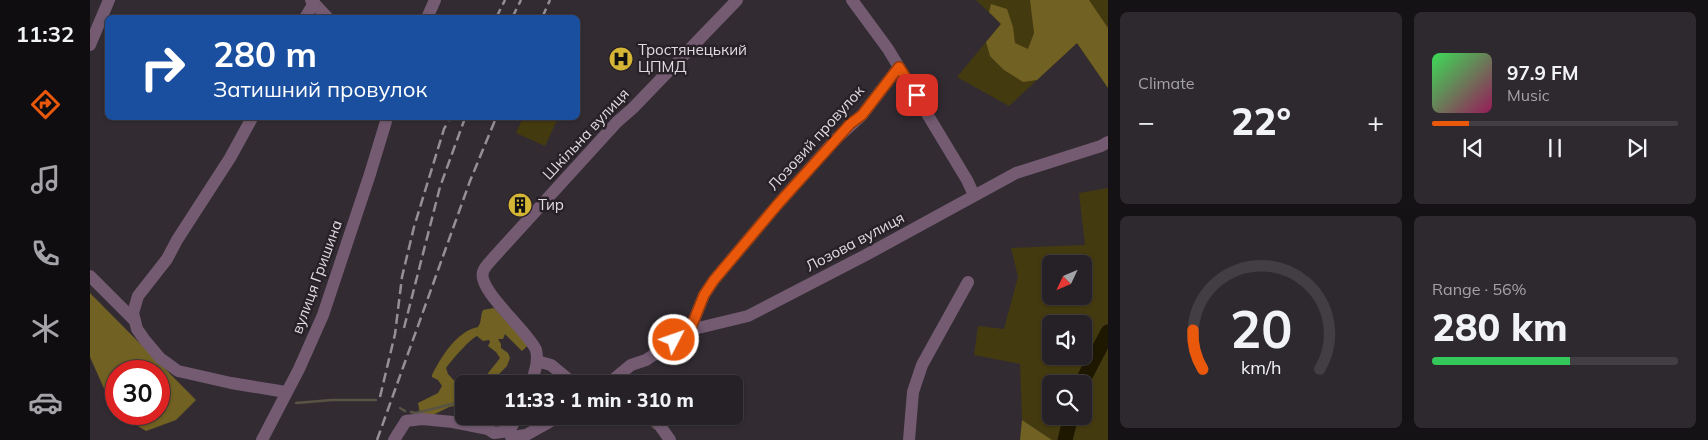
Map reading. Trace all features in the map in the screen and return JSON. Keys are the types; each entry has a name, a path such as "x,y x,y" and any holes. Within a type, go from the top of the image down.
{"street":[{"path":"90,45 109,0"},
{"path":"428,15 435,0"},
{"name":"Шкільна вулиця","path":"537,361 535,349 489,290 483,279 483,272 494,257 617,122 633,108 737,0"},
{"path":"852,0 878,33 967,180 974,195"},
{"path":"306,15 312,2 325,15"},
{"name":"Лозовий провулок","path":"690,330 704,295 714,280 778,204 850,124 862,115 899,67"},
{"path":"251,120 230,158 177,240 168,259 138,296 133,314 137,329 151,348 160,358 178,371 213,380 286,392"},
{"name":"вулиця Гришина","path":"262,440 306,355 323,314 386,120"},
{"name":"Лозова вулиця","path":"619,375 631,365 646,360 690,330 748,316 1022,171 1101,146 1108,142"},
{"path":"90,276 134,320"},
{"path":"909,440 913,392 922,365 968,282"},
{"path":"533,375 537,361 551,365 563,375"},
{"path":"394,440 406,420 422,419 453,422 488,429 494,436 526,435 544,425"},
{"path":"660,425 670,440"}],"shaded area":[{"path":"976,0 1108,0 1108,88 1077,43 1009,106 957,77 1001,24"},
{"path":"1030,0 1089,0 1108,28 1108,88 1077,43 1037,80 1023,82 1004,70 990,56 986,42 1001,24 989,12 991,4 1007,9 1013,27 1015,43 1028,49 1034,33"},
{"path":"522,120 557,120 545,146 516,133"},
{"path":"1108,188 1108,440 1052,440 1022,420 1020,364 974,355 978,326 1004,329 1018,277 1011,248 1085,245 1079,193"},
{"path":"90,293 156,360 105,360 105,391 90,357"},
{"path":"494,308 528,345 522,351 505,334 503,339 498,339 501,348 508,353 510,358 507,366 498,375 487,375 500,358 488,346 489,340 483,341 477,336 461,350 446,368 448,374 455,381 455,406 433,415 420,414 418,403 438,393 442,386 438,380 432,377 440,360 457,339 470,329 478,327 483,310"},
{"path":"170,374 196,400 176,420 170,422"},
{"path":"1022,420 1052,440 1020,440"},
{"path":"136,425 162,425 146,431"}],"waterway":[{"path":"1086,375 1108,332"},
{"path":"296,403 332,400 376,400"},
{"path":"411,412 416,413 455,403"},
{"path":"400,408 405,411"},
{"path":"1065,440 1069,425"}],"railway":[{"path":"498,15 505,0"},
{"path":"514,15 521,0"},
{"path":"543,15 550,0"},
{"path":"380,397 395,334 402,277 414,227 444,129 449,120"},
{"path":"404,328 440,187 464,120"},
{"path":"377,440 470,181 495,120"}],"place":[{"name":"Тростянецький ЦПМД","path":"621,59"},
{"name":"Тир","path":"520,205"}],"route":[{"path":"674,340 690,330 704,295 714,280 778,204 850,124 862,115 899,67 917,95"}]}
